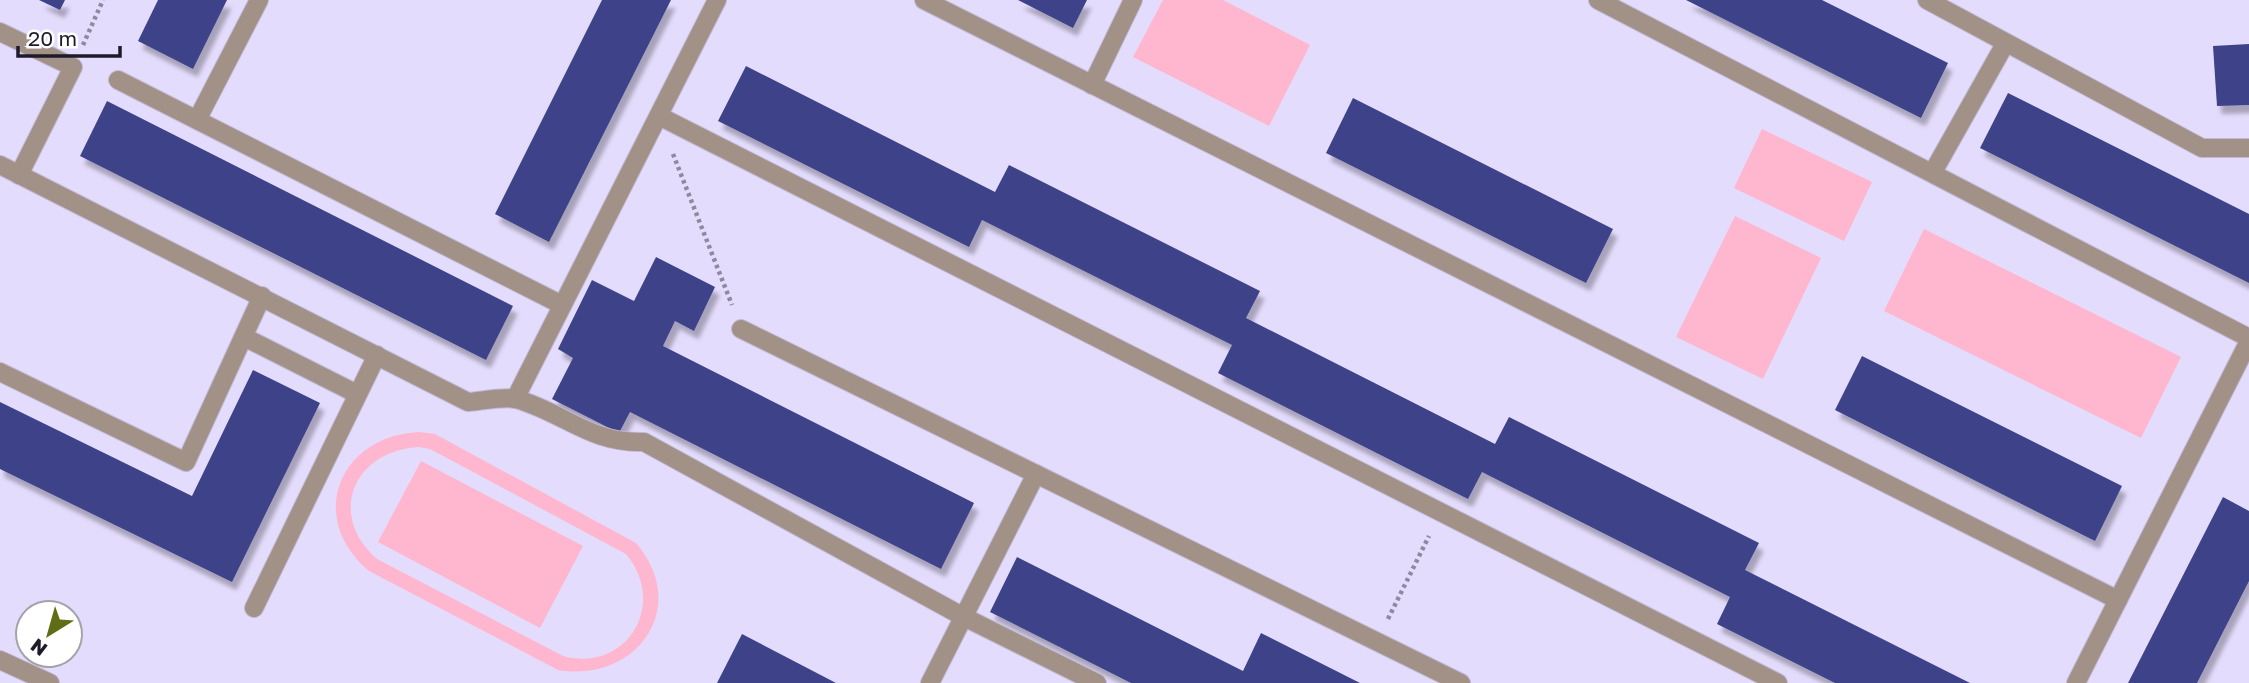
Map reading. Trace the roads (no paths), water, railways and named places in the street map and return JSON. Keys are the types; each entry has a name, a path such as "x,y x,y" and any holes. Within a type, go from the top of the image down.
{"lane":[{"path":"197,120 259,0"},
{"path":"515,399 717,0"},
{"path":"924,0 2118,600"},
{"path":"1092,85 1133,0"},
{"path":"1598,0 1933,172 2249,340 2076,683"},
{"path":"1927,0 2202,148 2249,148"},
{"path":"0,32 73,67 19,174"},
{"path":"1933,172 2005,44"},
{"path":"118,80 562,305"},
{"path":"659,116 1779,683"},
{"path":"0,165 468,402 515,399 595,436 622,443 644,442 962,616 1097,683"},
{"path":"0,372 186,462 262,296"},
{"path":"741,329 1461,683"},
{"path":"244,337 358,394"},
{"path":"254,608 377,355"},
{"path":"930,683 1036,474"},
{"path":"0,660 50,683"}]}
